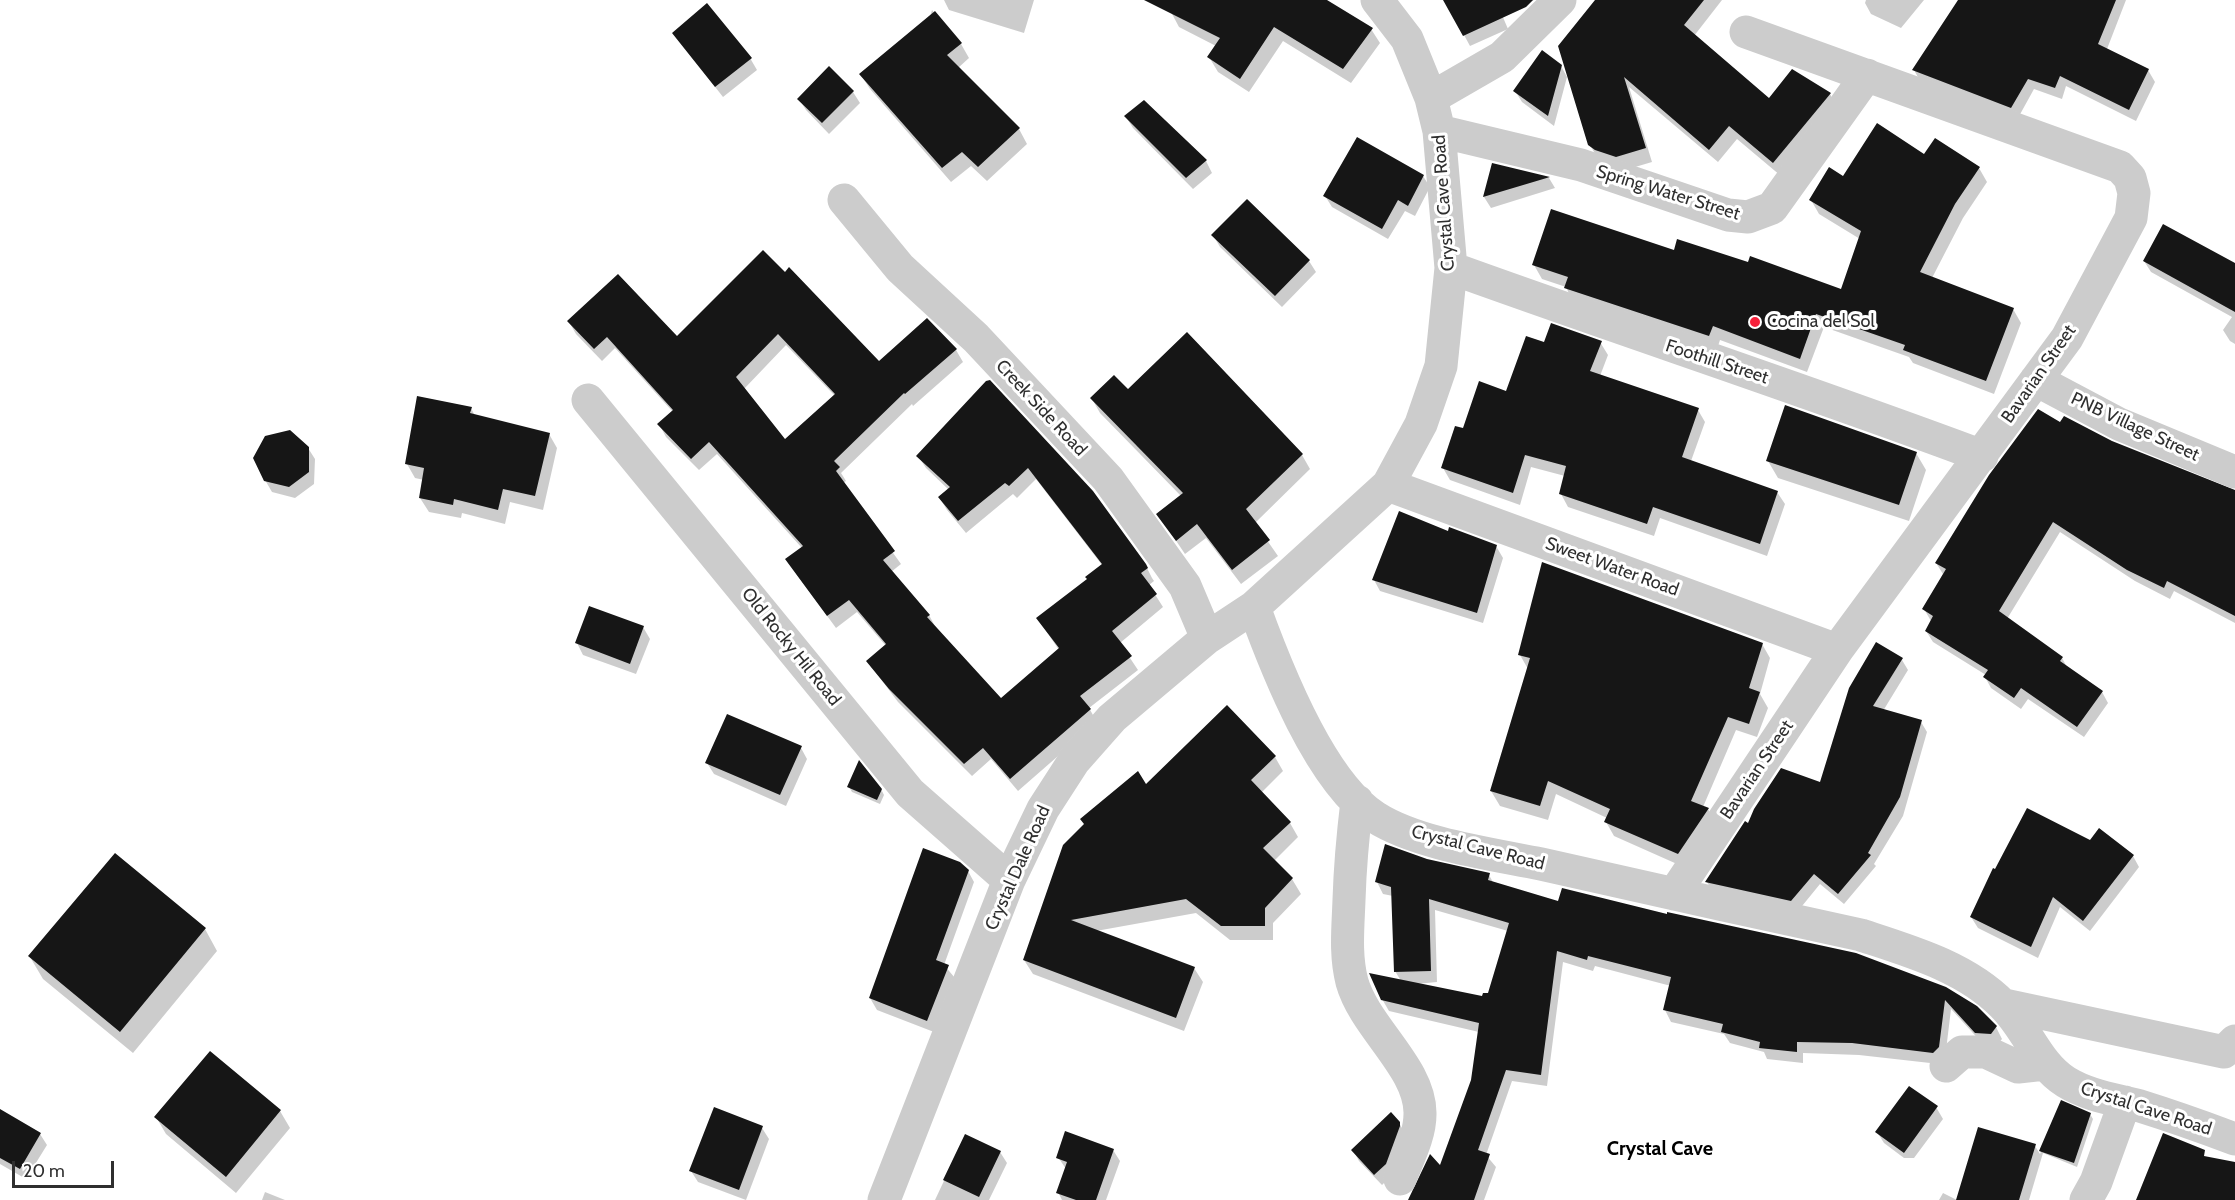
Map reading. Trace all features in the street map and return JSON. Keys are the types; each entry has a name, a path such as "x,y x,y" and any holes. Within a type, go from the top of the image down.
{"street":[{"name":"Crystal Cave Road","path":"1377,0 1407,39 1431,98 1439,131 1451,268 1441,366 1421,424 1388,485 1254,607 1272,656 1302,721 1334,773 1357,801 1376,817 1413,834 1444,843 1861,934 1913,952 1946,966 2004,1005 2045,1064 2065,1081 2091,1094 2125,1102 2235,1138"},
{"path":"1431,98 1502,57 1560,0"},
{"name":"Bavarian Street","path":"1674,894 1837,650 2067,338 2131,218 2134,193 2130,178 2120,167 1746,32"},
{"name":"Spring Water Street","path":"1439,131 1581,165 1728,215 1748,218 1773,208 1866,75"},
{"name":"Creek Side Road","path":"844,201 900,268 976,338 1108,479 1185,586 1207,638"},
{"name":"Foothill Street","path":"1451,268 1679,351 1815,394 1982,456"},
{"name":"PNB Village Street","path":"2036,380 2119,424 2235,472"},
{"name":"Old Rocky Hil Road","path":"588,400 910,792 1009,880"},
{"name":"Sweet Water Road","path":"1388,485 1837,650"},
{"name":"Crystal Dale Road","path":"884,1200 1009,880 1043,809 1074,761 1112,718 1207,638 1254,607"},
{"path":"1357,801 1348,871 1347,931 1353,983 1364,1011 1419,1096 1420,1116 1416,1137 1400,1179"},
{"path":"2004,1005 2224,1052 2235,1041"},
{"path":"1946,1066 1962,1052 1986,1052 2018,1067 2045,1064"},
{"path":"2086,1200 2096,1182 2125,1102"}],"building":[{"path":"1144,0 1327,0 1373,28 1343,69 1274,27 1240,79 1207,57 1220,38"},
{"path":"1443,0 1533,0 1526,7 1463,36"},
{"path":"1595,0 1704,0 1684,25 1769,98 1792,69 1831,93 1773,163 1729,126 1709,150 1624,77 1646,148 1616,157 1595,150 1588,145 1558,46"},
{"path":"1958,0 2116,0 2098,44 2149,69 2129,110 2060,76 2055,88 2028,79 2011,108 1912,70"},
{"path":"707,3 752,58 715,87 672,33"},
{"path":"935,11 962,43 947,55 1020,128 978,167 962,152 942,168 859,74"},
{"path":"1542,50 1562,65 1548,116 1513,91"},
{"path":"829,66 854,91 822,123 797,99"},
{"path":"1144,100 1207,160 1186,178 1124,116"},
{"path":"1877,123 1924,154 1935,138 1980,167 1955,204 1920,272 2014,308 1986,381 1903,350 1905,345 1816,314 1800,359 1713,326 1709,336 1564,288 1568,277 1532,265 1551,209 1674,250 1677,239 1748,262 1750,256 1841,289 1861,231 1809,200 1829,167 1843,176"},
{"path":"1357,137 1424,175 1408,206 1398,200 1382,229 1323,196"},
{"path":"1492,163 1550,177 1483,197"},
{"path":"1247,199 1310,260 1275,296 1211,235"},
{"path":"2163,224 2235,263 2235,312 2143,261"},
{"path":"763,250 785,272 789,267 879,361 927,318 957,349 904,393 834,461 840,467 836,471 895,551 883,560 930,615 927,617 1001,698 1059,648 1036,618 1087,579 1085,577 1102,564 1028,468 1009,486 1005,483 958,521 938,497 950,487 916,456 986,381 990,380 1093,491 1146,564 1148,568 1141,573 1157,594 1112,631 1132,656 1080,696 1091,709 1010,779 983,748 964,764 889,689 866,661 886,644 849,600 827,616 785,559 803,546 709,442 691,459 657,424 673,410 607,337 594,349 567,321 618,274 677,336","holes":["778,334 835,394 785,439 736,377"]},
{"path":"1551,323 1602,341 1590,371 1699,408 1682,457 1778,491 1760,544 1653,507 1647,524 1559,494 1566,466 1525,455 1513,493 1441,468 1455,426 1463,428 1479,381 1506,391 1526,336 1544,342"},
{"path":"1187,332 1303,454 1246,509 1270,540 1232,570 1197,524 1176,541 1156,514 1183,493 1090,398 1114,375 1128,389"},
{"path":"417,396 472,407 470,413 550,433 535,496 503,489 498,510 454,499 453,505 419,498 424,468 405,464"},
{"path":"1785,405 1917,452 1899,505 1766,461"},
{"path":"2038,409 2060,422 2064,416 2112,441 2235,490 2235,616 2167,581 2164,588 2127,570 2053,522 1999,611 2063,657 2060,661 2103,691 2077,727 2021,688 2014,698 1983,677 1988,670 1925,631 1933,616 1922,609 1946,569 1935,563 1989,475"},
{"path":"290,430 309,447 309,472 289,487 264,481 253,458 265,436"},
{"path":"1399,511 1448,531 1449,527 1497,545 1477,613 1372,580"},
{"path":"1542,562 1763,643 1749,688 1760,692 1749,724 1728,717 1691,801 1709,808 1678,854 1604,822 1610,809 1548,781 1540,806 1490,791 1530,658 1518,655"},
{"path":"589,606 644,626 630,664 575,643"},
{"path":"1876,642 1903,658 1873,706 1922,720 1900,797 1868,853 1871,855 1838,894 1814,874 1791,901 1705,882 1745,821 1748,823 1754,809 1781,768 1820,782 1849,688"},
{"path":"1227,705 1276,756 1251,780 1291,822 1263,848 1293,878 1265,908 1265,926 1221,926 1186,899 1071,920 1195,967 1176,1018 1023,960 1063,845 1084,824 1080,819 1138,771 1146,784"},
{"path":"727,714 802,746 780,795 705,763"},
{"path":"859,760 882,789 877,800 847,787"},
{"path":"2027,808 2090,840 2099,828 2134,855 2083,921 2053,897 2031,947 1970,917 1993,868 1995,869"},
{"path":"1385,844 1427,859 1490,873 1488,880 1558,901 1562,888 1667,914 1667,912 1856,953 1946,987 1977,1006 1997,1026 1991,1034 1975,1033 1945,1000 1939,1047 1933,1053 1852,1043 1797,1042 1797,1052 1759,1048 1760,1042 1721,1032 1723,1024 1663,1010 1671,977 1588,956 1587,960 1557,951 1541,1075 1506,1070 1478,1150 1490,1154 1474,1200 1408,1200 1430,1154 1440,1165 1471,1080 1479,1023 1381,1000 1369,973 1482,996 1483,993 1488,993 1509,923 1429,899 1431,971 1394,972 1391,887 1375,882"},
{"path":"923,848 960,862 969,870 936,960 949,965 927,1021 869,998"},
{"path":"115,853 206,928 120,1032 28,956"},
{"path":"210,1051 281,1110 226,1177 154,1117"},
{"path":"1909,1086 1938,1106 1904,1153 1875,1132"},
{"path":"2061,1100 2091,1113 2074,1163 2039,1151"},
{"path":"714,1107 763,1126 739,1190 689,1171"},
{"path":"0,1109 41,1133 20,1169 0,1158"},
{"path":"1391,1112 1400,1122 1400,1126 1386,1164 1374,1175 1351,1150"},
{"path":"1978,1127 2036,1144 2019,1200 1956,1200"},
{"path":"1065,1131 1114,1149 1096,1200 1076,1200 1056,1193 1067,1162 1056,1158"},
{"path":"2163,1133 2205,1150 2204,1156 2235,1162 2235,1200 2136,1200"},
{"path":"965,1134 1001,1151 979,1197 943,1180"}],"place":[{"name":"Cocina del Sol","path":"1755,322"}],"district":[{"name":"Crystal Cave","path":"1660,1149"}]}
